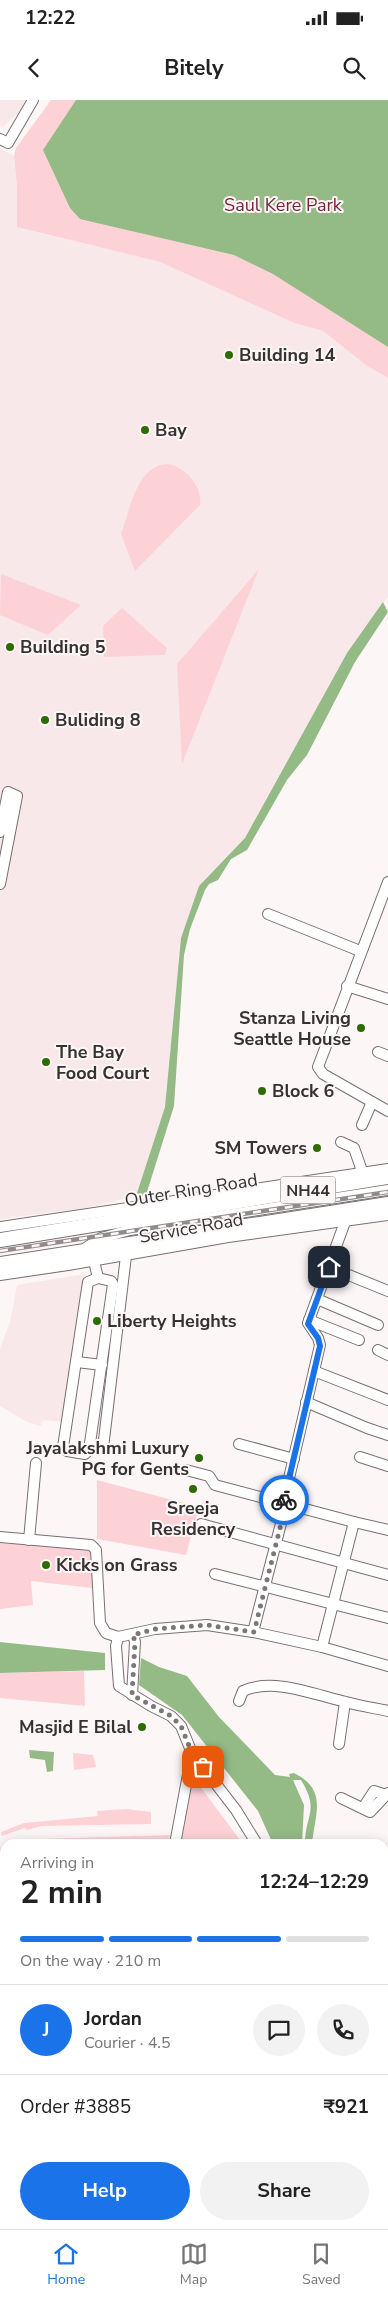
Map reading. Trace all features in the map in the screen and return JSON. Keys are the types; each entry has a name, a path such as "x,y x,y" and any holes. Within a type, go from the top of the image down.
{"highway":[{"name":"Outer Ring Road","path":"0,1240 26,1230 229,1202 388,1177"},
{"name":"NH44","path":"0,1264 388,1204"}],"street":[{"path":"4,141 34,100"},
{"path":"0,884 5,838 13,794"},
{"path":"0,832 10,812"},
{"path":"387,1107 372,1102 322,1074 318,1067 360,951 388,882"},
{"path":"268,914 360,951"},
{"path":"347,986 388,999"},
{"path":"362,1125 372,1102"},
{"path":"341,1142 354,1148 362,1171"},
{"path":"0,1227 26,1230 362,1171 388,1169"},
{"path":"81,1251 101,1238 115,1232 388,1190"},
{"name":"Service Road","path":"0,1275 126,1256 228,1237 388,1215"},
{"path":"254,1632 266,1587 320,1346 318,1338 309,1328 309,1320 345,1222"},
{"path":"103,1448 126,1256"},
{"path":"94,1261 98,1278"},
{"path":"329,1267 388,1291"},
{"path":"98,1278 110,1281 113,1284 102,1365 89,1450 85,1454 67,1451 63,1447 77,1362 88,1282 98,1278"},
{"path":"317,1299 378,1325"},
{"path":"309,1320 359,1340"},
{"path":"77,1362 102,1365"},
{"path":"314,1371 388,1400"},
{"path":"306,1402 388,1435"},
{"path":"240,1444 294,1459"},
{"path":"360,1457 388,1466"},
{"path":"29,1540 36,1463"},
{"path":"186,1470 209,1476 215,1485 388,1530"},
{"path":"322,1647 354,1522"},
{"path":"201,1524 388,1575"},
{"path":"0,1537 91,1545 96,1550 100,1623 106,1633 117,1641 134,1638 155,1629 207,1625 254,1632 322,1647 388,1666"},
{"path":"215,1574 388,1618"},
{"path":"132,1695 134,1638"},
{"path":"117,1641 120,1686 132,1695 171,1716 181,1726 192,1753 236,1810 253,1839"},
{"path":"239,1702 243,1691 252,1686 272,1686 310,1692 388,1711"},
{"path":"339,1744 345,1702"},
{"path":"176,1839 192,1753"},
{"path":"341,1798 370,1812 387,1794"}],"shaded area":[{"path":"0,100 25,100 20,111 2,128 0,126"},
{"name":"Saul Kere Park","path":"76,100 388,100 388,347 273,274 234,255 80,219 70,208 43,150"},
{"path":"0,148 14,156 17,187 40,233 160,262 294,323 323,331 367,366 388,378 388,597 347,653 245,838 199,886 181,938 165,1107 136,1196 86,1208 0,1219"},
{"path":"383,602 388,612 355,662 307,755 287,780 247,850 231,859 218,880 209,884 205,890 190,929 184,955 174,1106 146,1195 136,1196 165,1107 181,938 199,886 245,838 347,653"},
{"path":"85,1274 67,1422 43,1420 41,1426 27,1422 0,1406 0,1349 10,1322 17,1285"},
{"path":"0,1642 105,1653 105,1670 0,1673"},
{"path":"141,1658 159,1667 187,1676 219,1717 275,1775 290,1777 289,1774 294,1773 305,1780 312,1787 317,1803 313,1839 306,1839 311,1806 307,1790 301,1780 293,1780 304,1805 302,1839 271,1839 258,1811 182,1715 139,1685"},
{"path":"29,1750 54,1752 53,1771 47,1772 45,1760 30,1758"}],"green space":[{"name":"Saul Kere Park","path":"51,100 388,100 388,378 367,366 323,331 294,323 160,262 17,227 17,187 14,156 16,148"},
{"path":"167,464 180,469 191,478 199,491 200,505 135,571 121,534 136,490 142,480 148,472 157,466"},
{"path":"259,569 182,764 177,664"},
{"path":"1,574 81,605 48,635 0,615"},
{"path":"122,608 167,648 165,655 104,657 103,626"},
{"path":"97,1480 199,1507 186,1555 97,1539"},
{"name":"Kicks on Grass","path":"0,1543 91,1549 92,1588 31,1581 33,1605 0,1609"},
{"path":"84,1671 85,1706 0,1698 0,1673"},
{"path":"73,1753 93,1755 96,1767 74,1770"},
{"path":"193,1777 239,1839 181,1839"},
{"path":"126,1809 151,1812 151,1824 42,1826 27,1830 25,1828 2,1836 1,1832 24,1823 98,1816 97,1811"},
{"path":"170,1835 169,1839 41,1839"}],"railway":[{"path":"0,1251 388,1192"}],"way so far":[{"path":"203,1767 192,1753 181,1726 171,1716 132,1695 135,1642 133,1635 155,1629 207,1625 254,1632 286,1504 283,1504 284,1500"}],"place":[{"name":"Building 14","path":"229,355"},
{"name":"Bay","path":"145,430"},
{"name":"Building 5","path":"10,647"},
{"name":"Buliding 8","path":"45,720"},
{"name":"Stanza Living Seattle House","path":"361,1028"},
{"name":"The Bay Food Court","path":"46,1062"},
{"name":"Block 6","path":"262,1091"},
{"name":"SM Towers","path":"317,1148"},
{"name":"Liberty Heights","path":"97,1321"},
{"name":"Jayalakshmi Luxury PG for Gents","path":"199,1458"},
{"name":"Sreeja Residency","path":"193,1489"},
{"name":"Kicks on Grass","path":"46,1565"},
{"name":"Masjid E Bilal","path":"142,1727"}],"route":[{"path":"284,1500 320,1346 318,1338 309,1328 308,1324 329,1267"}]}
